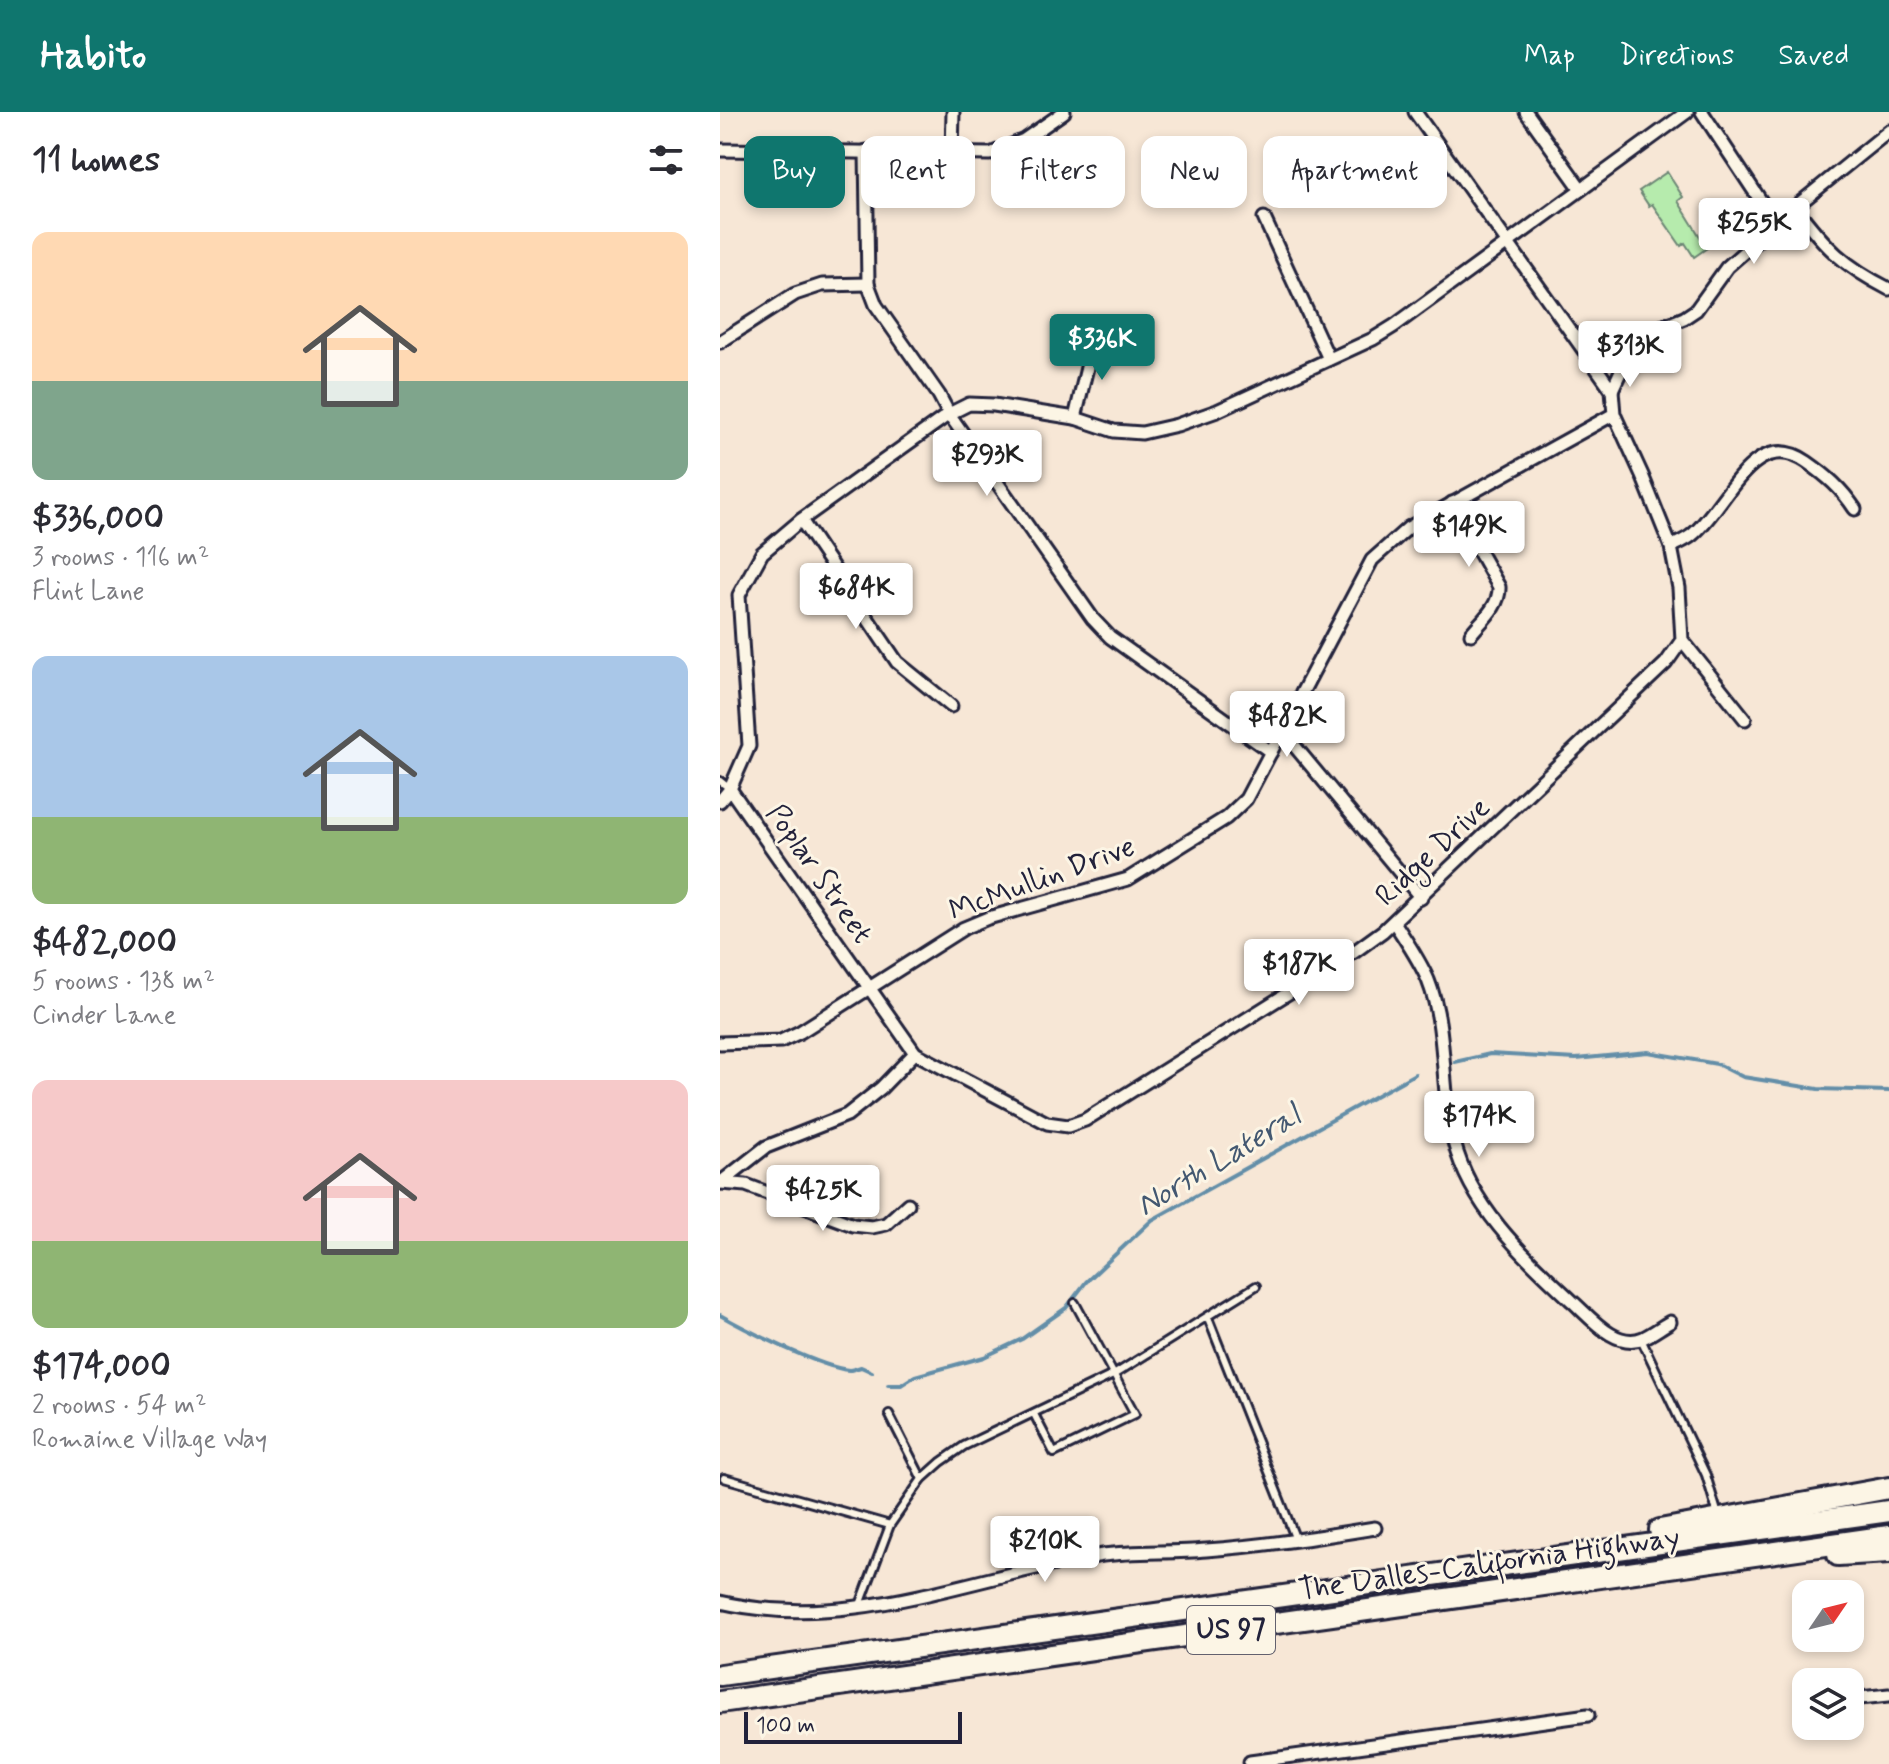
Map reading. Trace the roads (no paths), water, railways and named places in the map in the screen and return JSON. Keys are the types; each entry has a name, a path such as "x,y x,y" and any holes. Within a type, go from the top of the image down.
{"highway":[{"path":"1564,1556 1632,1537 1889,1488"},
{"name":"US 97","path":"1564,1556 1889,1511"},
{"name":"US 97","path":"1742,1558 1889,1536"},
{"path":"1742,1558 1889,1552"},
{"name":"The Dalles-California Highway","path":"720,1675 1564,1556"},
{"name":"The Dalles-California Highway","path":"720,1702 1742,1558"}],"street":[{"path":"952,136 953,112"},
{"path":"975,154 990,154 1005,149 1024,140 1064,112"},
{"path":"1415,112 1612,390"},
{"path":"1526,112 1581,189"},
{"path":"720,801 725,785 749,746 739,595 762,553 801,520 949,414 969,404 994,405 1075,418 1114,431 1142,433 1217,411 1394,326 1687,112"},
{"path":"1702,112 1776,224"},
{"path":"1745,719 1682,640 1679,588 1671,547 1614,414 1612,390 1632,347 1644,334 1696,310 1727,267 1889,131"},
{"path":"720,150 861,151"},
{"path":"1795,207 1839,259 1856,273 1889,289"},
{"path":"867,208 868,284 876,305 1093,619 1110,637 1271,752"},
{"path":"1264,218 1329,359"},
{"path":"720,342 795,294 822,285 868,284"},
{"path":"1075,418 1094,338"},
{"name":"McMullin Drive","path":"720,1043 781,1041 964,928 988,918 1128,879 1226,818 1246,799 1372,560 1390,541 1452,503 1614,414"},
{"path":"1671,547 1693,534 1748,469 1775,452 1793,452 1832,479 1855,509"},
{"path":"1452,503 1499,587 1500,595 1495,605 1471,634"},
{"path":"801,520 897,662 951,706"},
{"name":"Ridge Drive","path":"870,987 915,1053 1047,1123 1068,1126 1085,1120 1354,952 1394,922 1666,663 1682,640"},
{"path":"1283,732 1421,898"},
{"name":"Poplar Street","path":"725,785 870,987"},
{"path":"1394,922 1418,958 1429,982 1438,1023 1454,1144 1487,1210 1520,1252 1604,1331 1625,1339 1641,1339 1670,1322"},
{"path":"720,1183 766,1147 847,1115 881,1088 915,1053"},
{"path":"720,1183 746,1185 853,1225 872,1227 886,1224 908,1204"},
{"path":"720,1602 777,1611 859,1608 1107,1555 1202,1551 1375,1528"},
{"path":"1864,1698 1889,1695"},
{"path":"1250,1762 1588,1715"},
{"path":"1333,1751 1335,1764"}],"lane":[{"path":"859,1608 890,1525 922,1479 964,1446 1115,1374 1256,1286"},
{"path":"1034,1414 1054,1453 1135,1414 1075,1303"},
{"path":"1208,1318 1296,1540"},
{"path":"1641,1339 1706,1475 1719,1519"},
{"path":"889,1414 922,1479"},
{"path":"724,1478 890,1525"}],"waterway":[{"name":"North Lateral","path":"1455,1062 1490,1054 1576,1059 1648,1052 1717,1064 1743,1077 1818,1089 1889,1091"},
{"name":"North Lateral","path":"888,1385 901,1385 915,1376 984,1357 1022,1339 1066,1308 1086,1282 1152,1220 1415,1074"},
{"name":"North Lateral","path":"720,1315 821,1363 849,1370 861,1367 872,1372"}]}
